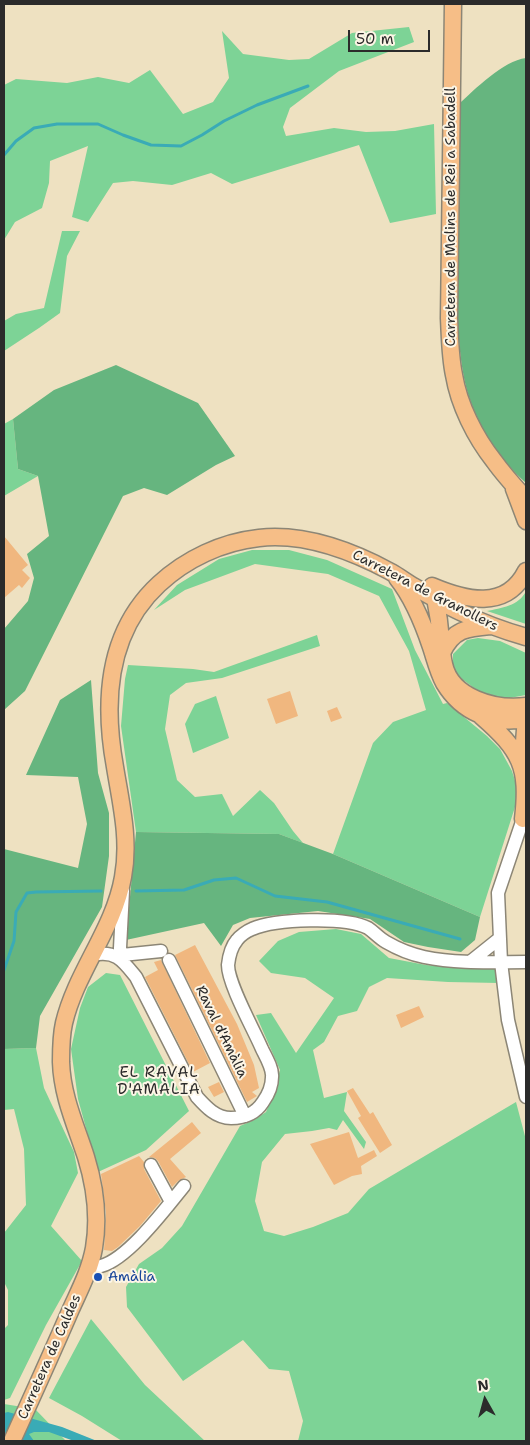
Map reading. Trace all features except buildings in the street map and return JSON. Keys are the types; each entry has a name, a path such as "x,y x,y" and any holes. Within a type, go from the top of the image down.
{"main road":[{"name":"Carretera de Molins de Rei a Sabadell","path":"454,4 449,318 452,361 457,389 472,425 494,462 526,499"},
{"path":"518,488 526,522"},
{"name":"Carretera de Granollers","path":"93,955 112,914 123,881 126,864 126,833 111,744 110,685 114,662 119,645 134,614 145,599 168,576 193,559 240,541 260,538 305,540 348,552 393,572 412,585 464,614 491,626 526,637"},
{"path":"393,572 450,594 470,599 483,599 506,593 516,586 526,571"},
{"path":"393,572 414,606 443,681 467,708 481,716 505,739 516,753 524,776 524,815"},
{"path":"435,598 443,663 450,678 474,698 501,707 515,707 526,717"},
{"path":"442,653 449,641 462,630 491,626"},
{"path":"481,716 506,721 526,717"},
{"path":"522,766 526,717"},
{"name":"Carretera de Caldes","path":"12,1441 68,1316 89,1267 94,1250 95,1198 88,1161 63,1085 61,1050 64,1022 67,1013 93,955"}],"street":[{"path":"524,815 498,893 501,962 508,1020 526,1097"},
{"path":"123,881 120,948 123,958 136,977 197,1097 208,1109 222,1117 246,1116 260,1108 268,1096 272,1076 267,1058 232,983 228,966 231,949 237,940 250,929 273,923 305,921 350,922 367,928 404,952 455,962 526,962"},
{"path":"470,962 500,938"},
{"path":"93,955 101,953 123,958"},
{"name":"Raval d'Amàlia","path":"123,958 165,956 246,1116"},
{"path":"151,1165 171,1202"},
{"path":"89,1267 102,1266 126,1250 143,1235 184,1186"}],"green space":[{"path":"409,27 414,42 339,71 290,108 283,127 286,136 334,128 366,132 395,131 434,124 436,214 390,223 359,145 232,184 211,173 172,185 133,181 113,183 88,222 72,217 88,146 50,161 49,183 42,208 15,222 4,240 4,85 16,79 67,83 98,77 129,83 150,70 183,114 213,102 229,78 222,31 243,54 289,60 309,59 352,33"},
{"path":"526,58 526,483 516,474 491,443 478,419 468,394 459,343 457,271 458,105 499,70 517,60"},
{"path":"62,231 80,231 67,256 60,313 4,351 4,321 16,314 44,308"},
{"path":"116,365 198,403 235,456 216,465 167,495 144,488 123,496 25,691 4,710 4,629 28,601 34,578 27,554 49,536 38,476 18,469 13,419 54,390"},
{"path":"13,419 18,469 38,476 4,496 4,424"},
{"path":"252,550 289,550 327,560 392,589 415,650 443,704 447,703 500,749 512,771 517,787 515,807 480,917 333,854 373,743 393,722 426,710 409,651 379,596 328,574 255,564 185,590 154,610 177,585 219,559"},
{"path":"526,591 526,624 487,611 514,603"},
{"path":"317,635 320,646 222,678 186,683 170,695 165,729 177,780 195,797 222,794 233,816 260,790 274,803 303,843 279,834 136,832 121,726 128,665 214,672"},
{"path":"478,638 500,641 526,653 526,695 504,699 478,691 458,676 453,666 453,654 467,640"},
{"path":"91,680 98,773 109,813 109,856 102,907 40,1016 36,1048 4,1049 4,849 78,868 87,824 78,777 26,775 60,700"},
{"path":"216,696 229,738 193,753 185,724 195,704"},
{"path":"136,832 279,834 333,854 480,917 475,940 461,952 428,947 404,942 370,919 318,911 250,918 233,925 221,946 204,923 126,940"},
{"path":"336,929 361,934 389,958 426,965 472,969 495,968 499,983 387,978 369,987 357,1011 338,1016 324,1042 313,1050 324,1098 347,1092 344,1111 366,1142 364,1149 343,1120 337,1130 329,1128 285,1134 262,1162 255,1201 264,1231 284,1236 348,1213 369,1189 516,1102 526,1140 526,1441 298,1441 303,1421 289,1371 269,1369 243,1340 183,1381 127,1307 126,1287 139,1264 162,1248 182,1226 240,1126 266,1112 280,1070 256,1015 271,1013 296,1053 334,998 305,978 271,973 259,961 278,941 299,932"},
{"path":"106,973 120,975 189,1111 146,1150 98,1172 78,1099 71,1049 80,1008 88,987"},
{"path":"36,1048 44,1088 74,1152 78,1173 51,1226 82,1261 46,1325 10,1398 4,1400 4,1329 8,1325 8,1290 4,1282 4,1233 26,1205 24,1149 14,1109 4,1110 4,1049"},
{"path":"91,1319 145,1385 205,1441 122,1441 49,1398"},
{"path":"4,1404 35,1409 66,1441 4,1441"}],"water":[{"path":"8,1412 62,1427 97,1441 74,1441 49,1432 34,1432 29,1434 34,1441 4,1441 4,1413"}],"waterway":[{"path":"4,155 16,141 34,128 57,124 98,124 151,145 181,146 224,121 257,105 308,86"},
{"path":"136,891 184,890 214,880 236,878 275,896 327,902 460,939"},
{"path":"4,970 14,941 16,912 27,893 101,891"}],"place":[{"name":"Amàlia","path":"98,1277"}],"district":[{"name":"EL RAVAL D'AMÀLIA","path":"159,1082"}]}
